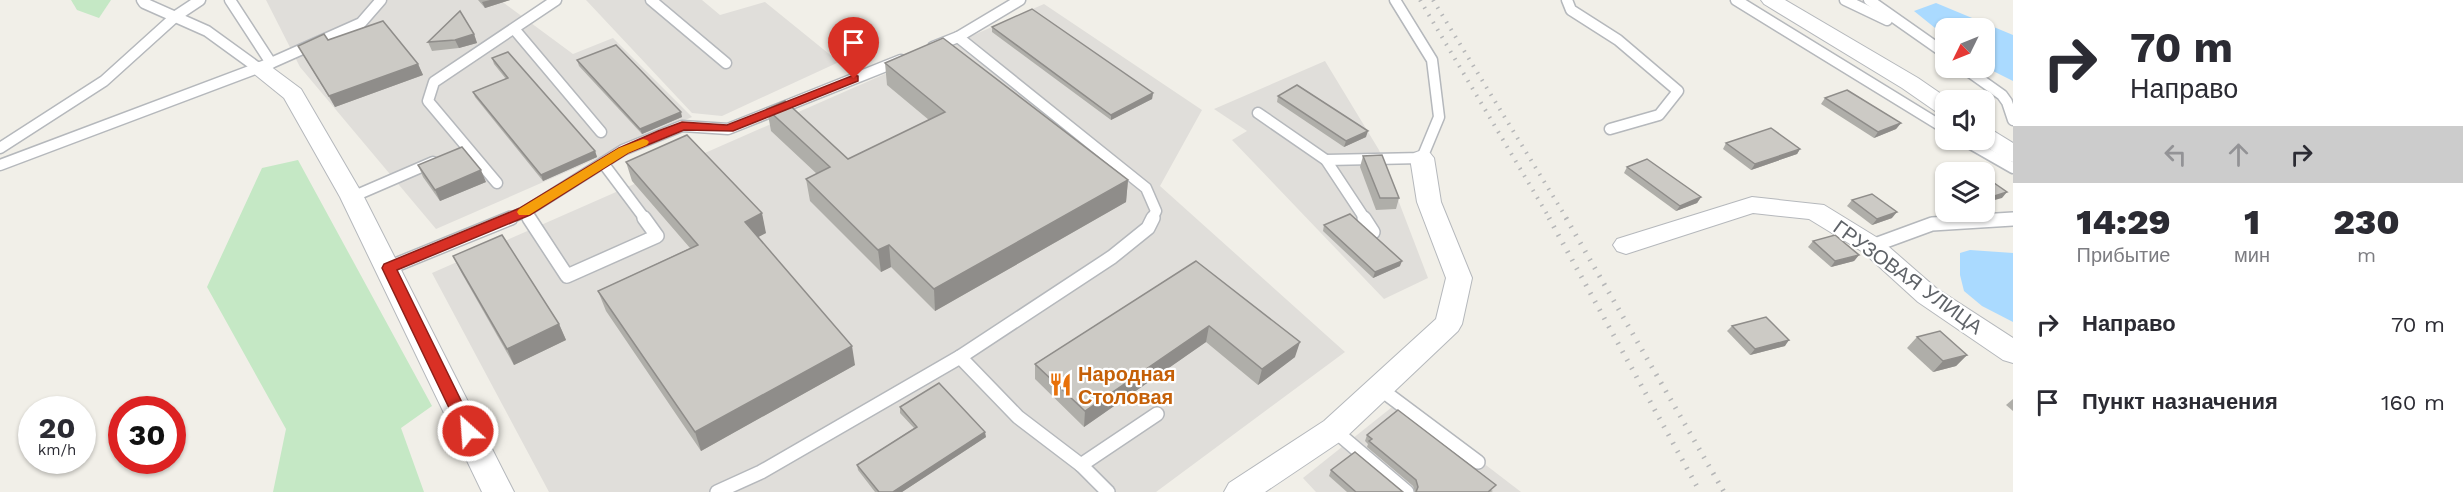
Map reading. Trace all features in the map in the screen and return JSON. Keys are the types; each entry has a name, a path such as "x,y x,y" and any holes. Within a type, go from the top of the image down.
{"street":[{"path":"1771,0 1935,100"},
{"path":"264,66 293,94 352,197 498,492"},
{"path":"1995,142 2013,154"},
{"path":"1240,492 1334,430 1448,324 1458,278 1428,202 1422,158"},
{"name":"ГРУЗОВАЯ УЛИЦА","path":"1626,245 1752,205 1815,211 1872,246 1927,295 2013,352"}],"lane":[{"path":"142,0 144,3 207,31 264,66"},
{"path":"0,148 104,81 176,16 200,0"},
{"path":"231,0 264,66"},
{"path":"0,165 264,66 361,23 381,0"},
{"path":"497,183 456,151 428,101 434,82 515,30 556,0"},
{"path":"651,0 726,63"},
{"path":"388,268 525,212 623,150 682,126 728,129 958,37 1020,0"},
{"path":"1326,160 1422,158 1438,117 1432,60 1395,0"},
{"path":"1567,0 1571,10 1618,40 1678,91 1659,115 1610,129"},
{"path":"1736,0 1935,122"},
{"path":"1845,0 1916,33"},
{"path":"1869,0 1935,46"},
{"path":"515,30 601,132"},
{"path":"717,492 761,472 960,357 1112,257 1148,228 1156,211 1146,188 958,37"},
{"path":"1978,78 2000,93 2011,110 2010,118 2013,120"},
{"path":"1258,113 1326,160 1373,232"},
{"path":"1982,150 2013,168"},
{"path":"352,197 456,151"},
{"path":"525,212 567,276 657,236 603,163"},
{"path":"1872,246 1932,224 2013,219"},
{"path":"960,357 1018,417 1082,465 1108,492"},
{"path":"1379,388 1478,462"},
{"path":"1082,465 1156,414"},
{"path":"1334,430 1407,492"}],"shaded area":[{"path":"266,0 500,0 573,54 613,38 692,117 436,229 300,67"},
{"path":"586,0 702,0 720,15 765,2 839,62 722,116 692,113"},
{"path":"1044,4 1202,110 1160,186 1345,352 1156,492 549,492 432,273"},
{"path":"1325,61 1379,150 1428,278 1384,299 1232,140 1247,131 1214,109"},
{"path":"1401,400 1521,492 1316,492 1303,478"}],"green space":[{"path":"71,0 111,0 99,18 77,10"},
{"path":"298,160 432,406 401,428 424,492 273,492 286,429 207,287 262,168"}],"water":[{"path":"1936,3 1972,18 1935,18 1935,28 1914,11"},
{"path":"1995,28 2013,35 2013,81 1995,72"},
{"path":"1970,250 2013,253 2013,322 1982,306 1964,291 1960,275 1960,253"}],"building":[{"path":"1032,9 1153,93 1111,115 992,27"},
{"path":"460,11 474,34 455,40 428,42"},
{"path":"383,21 418,64 329,96 298,46 324,34 328,40"},
{"path":"943,38 1128,180 934,289 889,245 878,250 806,179 830,167 767,109 785,101 848,159 945,112 885,63"},
{"path":"616,45 681,112 640,129 577,60"},
{"path":"508,52 595,151 541,175 473,92 508,78 492,58"},
{"path":"1297,85 1368,131 1346,141 1278,96"},
{"path":"1847,90 1901,123 1878,132 1825,98"},
{"path":"1771,128 1800,149 1755,164 1726,143"},
{"path":"687,135 762,213 745,222 852,346 695,432 598,291 698,245 626,162"},
{"path":"462,147 481,170 435,190 418,165"},
{"path":"1382,155 1399,198 1380,198 1363,156"},
{"path":"1647,159 1701,197 1680,206 1627,167"},
{"path":"1995,184 2007,192 1995,196"},
{"path":"1872,194 1897,212 1877,219 1852,200"},
{"path":"1350,214 1402,261 1375,272 1324,225"},
{"path":"502,235 559,324 507,349 453,256"},
{"path":"1835,235 1859,255 1835,261 1813,241"},
{"path":"1196,261 1300,342 1262,369 1209,326 1085,411 1035,364"},
{"path":"1766,317 1789,340 1755,349 1732,326"},
{"path":"1940,331 1967,355 1943,361 1917,337"},
{"path":"939,383 985,432 893,492 879,492 857,465 917,427 900,407"},
{"path":"1398,410 1496,485 1488,492 1416,492 1418,487 1416,480 1369,441 1372,439 1367,435"},
{"path":"1355,452 1403,492 1356,492 1331,470"}],"railway":[{"path":"1420,0 1550,219"},
{"path":"1433,0 1567,219"},
{"path":"1549,218 1700,492"},
{"path":"1566,218 1724,492"}],"slow traffic":[{"path":"524,212 623,150 643,142"}],"place":[{"name":"Народная Столовая","path":"1060,385"}],"route":[{"path":"468,431 388,268 525,212 623,150 682,126 728,129 854,79"}]}
